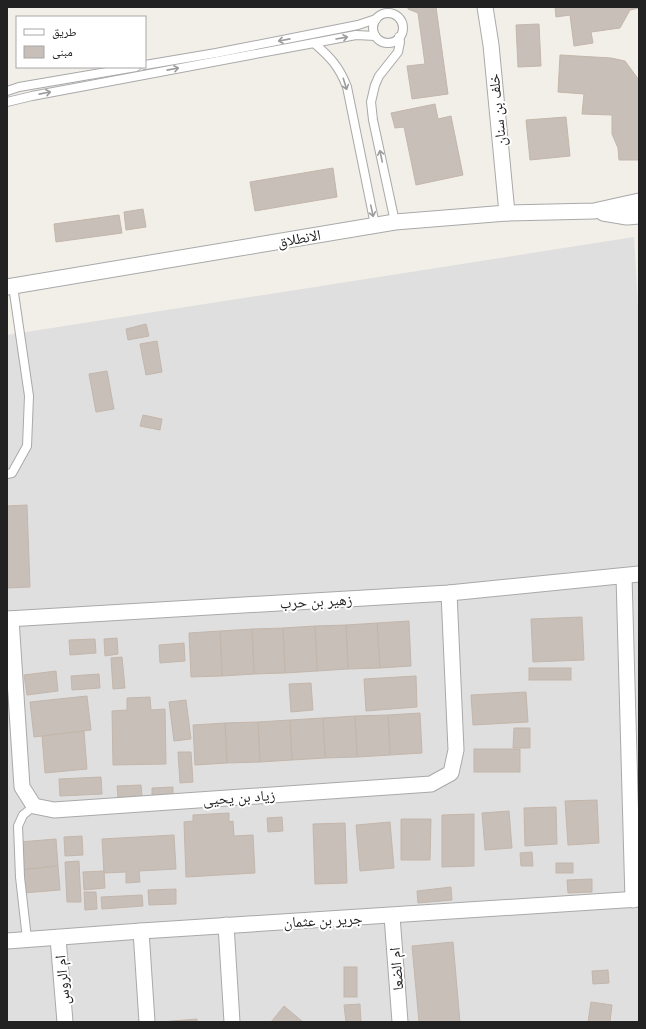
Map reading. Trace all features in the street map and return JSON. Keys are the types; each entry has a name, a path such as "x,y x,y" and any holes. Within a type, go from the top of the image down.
{"street":[{"name":"خلف بن سنان","path":"485,7 491,45 507,213"},
{"name":"الانطلاق","path":"10,287 395,222 507,213 594,211 639,201"},
{"name":"الانطلاق","path":"594,211 610,215 639,216"},
{"name":"زهير بن حرب","path":"9,619 449,593 639,574"},
{"path":"624,576 636,900"},
{"name":"زياد بن يحيى","path":"34,806 54,810 431,784 451,773 456,750 449,593"},
{"path":"9,619 22,787 34,806"},
{"name":"جرير بن عثمان","path":"7,940 58,938 226,925 636,900"},
{"name":"ام الضعا","path":"392,916 400,1022"},
{"path":"226,925 232,1022"},
{"path":"140,931 147,1022"},
{"name":"ام الروس","path":"58,938 65,1022"}],"lane":[{"path":"146,65 223,52 358,25 388,13 394,15 399,19 402,25 400,47 398,52 379,76 371,102 373,120 395,222"},
{"path":"376,19 373,30 375,36 379,40 390,43 400,37"},
{"path":"7,102 356,35 375,36"},
{"path":"314,43 331,58 338,67 347,87 375,225"},
{"path":"7,90 130,68"},
{"path":"7,474 12,473 28,446 29,396 10,287"},
{"path":"27,939 20,877 18,826 23,815 34,806"}],"shaded area":[{"path":"634,237 639,323 639,1022 7,1022 7,335"}],"building":[{"path":"408,7 436,7 448,94 412,99 407,66 425,64 418,13 408,9"},
{"path":"555,7 639,8 630,10 620,28 591,32 593,43 574,46 570,15 556,17"},
{"path":"539,24 541,66 518,67 516,25"},
{"path":"560,55 611,58 625,61 639,80 639,160 619,160 618,148 612,134 612,115 582,114 584,94 558,92"},
{"path":"435,104 438,119 451,116 463,175 416,185 404,127 395,128 391,113"},
{"path":"566,117 570,156 530,160 526,120"},
{"path":"333,168 337,197 255,211 250,182"},
{"path":"143,209 146,227 126,230 124,212"},
{"path":"119,215 122,233 56,242 54,224"},
{"path":"146,324 149,336 128,340 126,329"},
{"path":"157,341 162,372 146,375 140,344"},
{"path":"107,371 114,409 96,412 89,374"},
{"path":"143,415 162,419 160,430 140,426"},
{"path":"27,505 30,587 7,588 7,506"},
{"path":"582,617 584,660 533,662 531,619"},
{"path":"409,621 411,666 380,668 377,623"},
{"path":"377,623 380,668 348,669 346,625"},
{"path":"346,625 348,669 317,671 315,626"},
{"path":"315,626 317,671 285,673 283,628"},
{"path":"283,628 285,673 254,674 252,629"},
{"path":"252,629 254,674 222,676 220,631"},
{"path":"220,631 222,676 191,677 189,633"},
{"path":"117,638 118,654 105,656 104,639"},
{"path":"95,639 96,653 70,655 69,640"},
{"path":"184,643 185,661 160,663 159,645"},
{"path":"122,657 125,688 113,689 111,658"},
{"path":"529,668 571,668 571,680 529,680"},
{"path":"56,671 58,691 27,695 24,675"},
{"path":"99,674 100,688 72,690 71,676"},
{"path":"416,676 417,707 366,711 364,679"},
{"path":"311,683 313,710 291,712 289,684"},
{"path":"526,692 528,722 473,725 471,695"},
{"path":"87,696 91,730 34,737 30,702"},
{"path":"150,697 151,710 165,709 166,764 113,765 112,711 127,710 127,698"},
{"path":"186,700 191,739 174,741 169,702"},
{"path":"420,713 422,753 390,755 388,715"},
{"path":"388,715 390,755 357,757 355,716"},
{"path":"355,716 357,757 325,758 323,718"},
{"path":"323,718 325,758 292,760 290,720"},
{"path":"290,720 292,760 260,762 258,722"},
{"path":"258,722 260,762 227,763 225,723"},
{"path":"225,723 227,763 195,765 193,725"},
{"path":"514,728 530,728 530,748 513,748"},
{"path":"84,731 87,769 45,773 42,736"},
{"path":"474,749 520,749 520,772 474,772"},
{"path":"178,752 191,752 193,782 180,783"},
{"path":"101,777 102,794 60,796 59,779"},
{"path":"141,785 142,797 118,798 117,786"},
{"path":"173,787 173,796 152,796 152,788"},
{"path":"597,800 599,843 568,845 565,801"},
{"path":"556,807 557,844 525,846 524,808"},
{"path":"509,811 512,848 485,850 482,813"},
{"path":"229,813 229,822 233,821 234,836 253,835 255,873 186,877 184,822 193,821 193,815"},
{"path":"474,814 474,866 442,867 442,815"},
{"path":"282,817 283,831 268,832 267,818"},
{"path":"401,819 431,819 430,860 401,860"},
{"path":"390,822 394,868 360,871 356,825"},
{"path":"345,823 347,883 315,884 313,824"},
{"path":"174,835 176,869 139,871 140,882 126,883 126,872 104,873 102,839"},
{"path":"82,836 83,855 65,856 64,837"},
{"path":"56,839 58,866 21,870 19,842"},
{"path":"532,852 533,866 521,866 520,853"},
{"path":"79,861 81,902 67,902 65,862"},
{"path":"556,863 573,863 573,873 556,873"},
{"path":"58,866 60,890 23,893 21,870"},
{"path":"104,871 105,888 84,890 83,872"},
{"path":"592,879 592,892 568,893 567,880"},
{"path":"451,887 452,900 418,903 417,891"},
{"path":"176,889 176,904 149,905 148,890"},
{"path":"84,892 96,892 97,909 85,910"},
{"path":"142,895 143,906 102,909 101,897"},
{"path":"453,942 460,1022 419,1022 412,946"},
{"path":"344,967 357,967 357,997 344,997"},
{"path":"608,970 609,983 593,984 592,971"},
{"path":"591,1002 612,1005 610,1022 588,1022"},
{"path":"360,1004 361,1022 346,1022 344,1005"},
{"path":"284,1006 303,1022 271,1022"},
{"path":"197,1019 197,1022 160,1022"}]}
